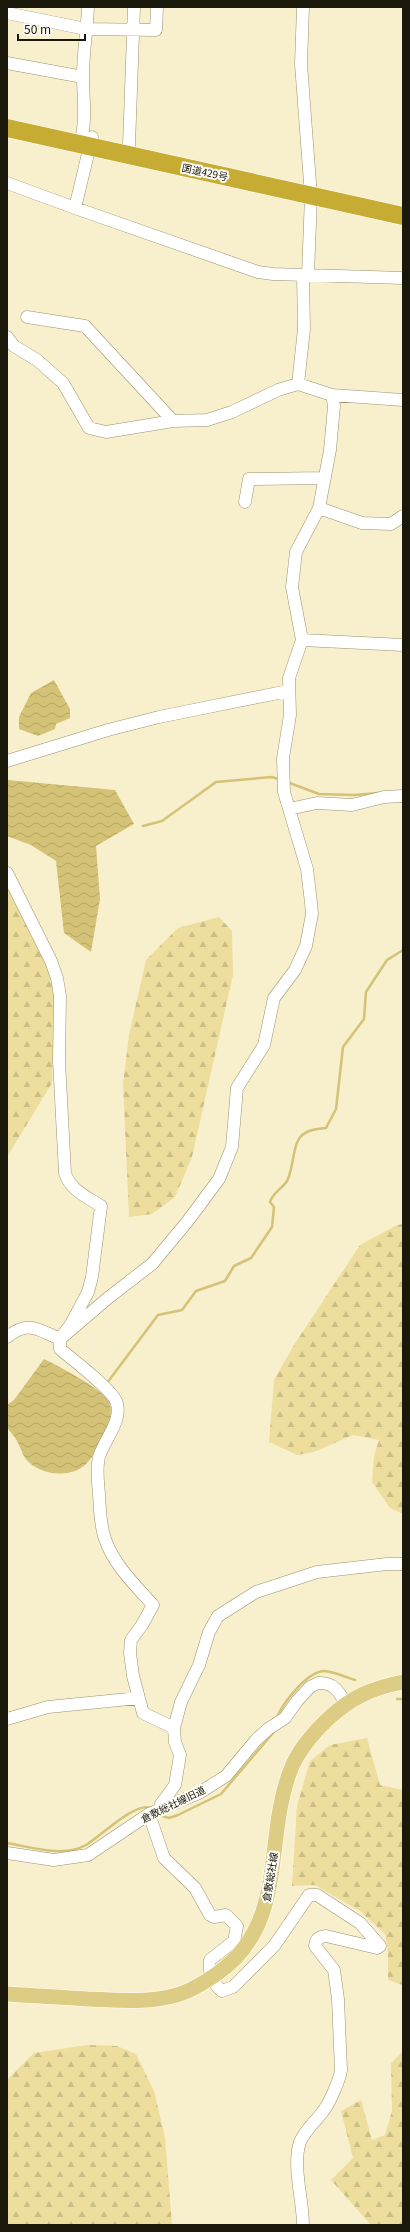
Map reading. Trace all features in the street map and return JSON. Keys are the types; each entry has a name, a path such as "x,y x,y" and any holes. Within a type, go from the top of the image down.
{"highway":[{"name":"国道429号","path":"7,118 127,150 311,190 403,205"},
{"name":"国道429号","path":"7,128 86,140"},
{"name":"国道429号","path":"311,190 403,216"}],"main road":[{"name":"倉敷総社線","path":"7,1994 107,2000 153,2000 192,1990 226,1968 242,1952 255,1933 264,1914 269,1894 278,1819 291,1768 304,1744 345,1703 378,1686 403,1682"}],"street":[{"path":"75,208 86,140 83,77 88,7"},
{"path":"127,150 134,7"},
{"path":"7,13 86,29 156,30 157,7"},
{"path":"298,384 304,329 311,190 301,64 303,7"},
{"path":"7,63 83,77"},
{"path":"7,182 75,208 258,272 403,278"},
{"path":"27,317 85,326 173,421"},
{"path":"7,337 14,346 37,360 62,382 89,428 106,432 173,421 213,418 232,412 271,393 298,384 332,395 403,400"},
{"path":"60,1339 108,1298 152,1264 210,1191 228,1159 234,1135 237,1088 264,1045 274,998 295,970 306,946 312,914 307,869 288,809 283,780 283,758 290,715 288,690 289,678 302,640 292,587 296,552 319,508 330,450 334,406 332,395"},
{"path":"245,502 249,479 325,478"},
{"path":"319,508 362,523 391,524 403,516"},
{"path":"302,640 403,645"},
{"path":"7,761 145,721 210,705 288,690"},
{"path":"288,809 322,803 352,805 384,798 403,796"},
{"path":"7,873 11,884 51,961 57,978 60,996 59,1061 65,1173 67,1181 73,1188 101,1206 92,1276 88,1292 71,1324 60,1339 60,1349 109,1392 116,1400 118,1416 99,1457 97,1469 102,1527 105,1540 114,1557 131,1581 154,1605 131,1640 130,1653 133,1676 143,1713 174,1728"},
{"path":"7,1337 18,1328 27,1326 60,1339"},
{"path":"303,2225 299,2187 300,2144 304,2134 326,2107 340,2076 341,2070 338,1999 334,1970 315,1946 316,1940 320,1937 326,1936 377,1948 380,1946 360,1923 317,1895 309,1895 274,1946 233,1987 222,1991 212,1977 209,1965 210,1960 234,1941 236,1926 226,1915 214,1917 210,1915 195,1888 164,1858 155,1811 175,1785 180,1756 175,1742 174,1728 181,1702 199,1665 209,1632 218,1616 256,1592 317,1572 375,1565 403,1564"},
{"name":"倉敷総社線旧道","path":"7,1853 54,1860 88,1855 155,1811 199,1793 226,1776 268,1729 285,1718 310,1687 318,1683 326,1682 340,1692 345,1703"},
{"path":"7,1719 48,1706 139,1698"}],"green space":[{"path":"7,886 47,964 55,998 52,1083 7,1157"},
{"path":"219,917 232,931 233,975 192,1157 175,1197 152,1214 129,1217 123,1084 129,1035 146,960 178,928"},
{"path":"403,1224 403,1514 390,1508 372,1482 374,1456 379,1440 353,1435 314,1452 297,1455 269,1442 274,1380 294,1345 360,1245 397,1225"},
{"path":"367,1738 380,1785 403,1790 403,1985 388,1980 388,1952 385,1934 360,1911 315,1885 292,1886 297,1806 310,1761 330,1745"},
{"path":"87,2045 117,2046 136,2054 154,2091 165,2137 172,2225 7,2225 7,2080 34,2053"},
{"path":"403,2051 403,2225 371,2225 331,2180 353,2158 341,2111 361,2100 372,2140 385,2135 392,2111 391,2063"}],"water":[{"path":"54,680 70,709 70,718 56,724 55,729 38,736 19,729 19,717 31,693"},
{"path":"8,780 115,790 134,824 96,846 100,899 91,952 64,933 56,861 31,845 7,836"},
{"path":"44,1359 69,1372 98,1391 109,1402 111,1410 109,1422 94,1455 85,1465 71,1472 54,1473 45,1471 31,1464 25,1458 16,1439 6,1424 7,1405 14,1400"}],"waterway":[{"path":"143,826 162,821 216,782 272,777 281,780"},
{"path":"287,782 319,794 354,795 378,793"},
{"path":"107,1383 158,1315 182,1310 196,1291 225,1281 234,1266 251,1258 272,1227 274,1207 270,1202 273,1196 288,1180 296,1145 299,1139 308,1131 326,1128 336,1109 343,1047 364,1019 366,992 387,960 403,950"},
{"path":"277,1717 285,1703 297,1688 318,1672 325,1671 336,1673 355,1680"},
{"path":"397,1699 403,1699"},
{"path":"159,1815 169,1818 178,1815 221,1794 273,1733"},
{"path":"7,1843 36,1849 57,1851 77,1849 86,1845 119,1820 138,1809 146,1807 153,1809"}]}
